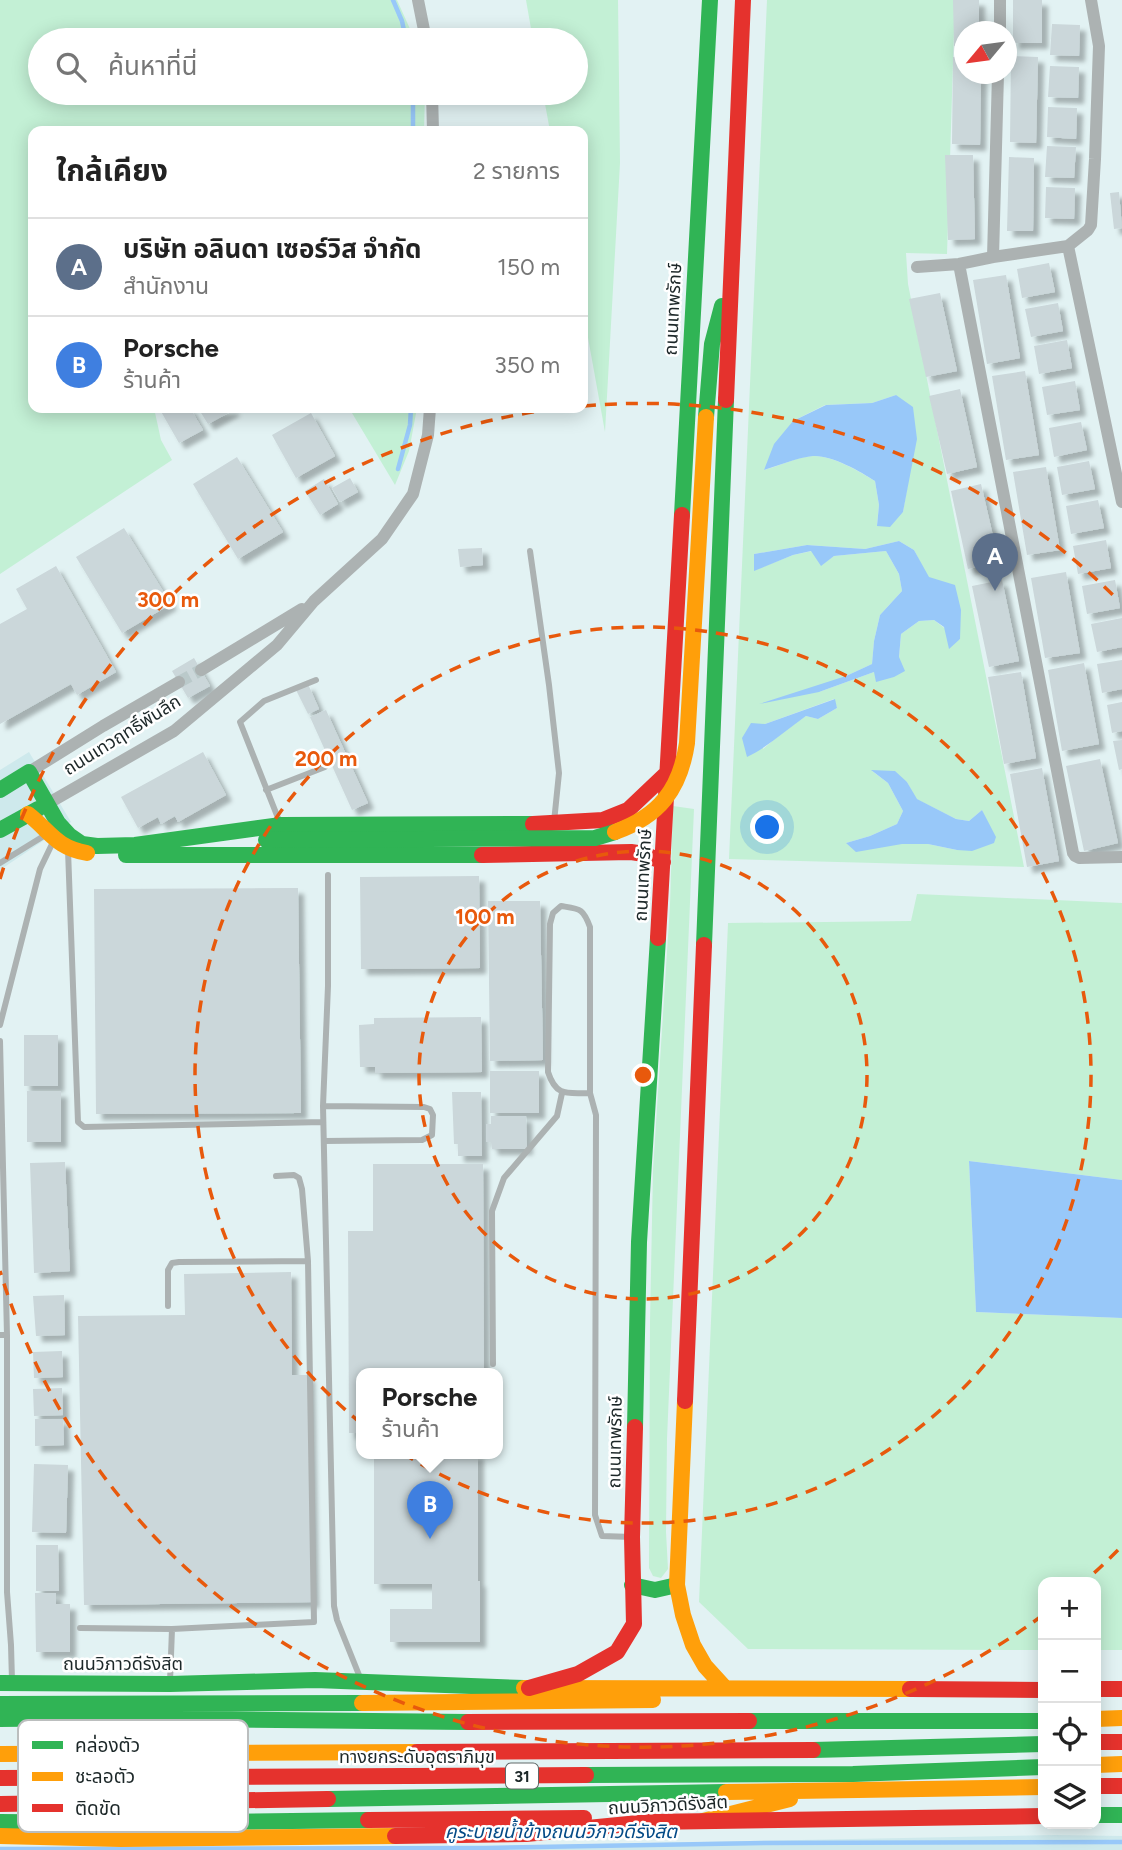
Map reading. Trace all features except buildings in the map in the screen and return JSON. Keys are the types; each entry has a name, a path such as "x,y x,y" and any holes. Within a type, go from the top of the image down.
{"main road":[{"name":"ถนนเทพรักษ์","path":"529,1688 578,1674 617,1653 634,1624 632,1537 639,1242 663,862 709,0"},
{"path":"725,1688 703,1664 689,1634 677,1585 743,0"},
{"path":"135,856 267,840 595,838 614,834 640,822 657,809 673,789 683,767 687,743 712,344 730,272"},
{"path":"29,772 58,822 69,835 82,844 97,846 135,845 281,825 554,824 603,820 628,810 667,773"},
{"name":"ถนนเทวฤทธิ์พันลึก","path":"0,790 29,772"},
{"name":"ถนนเทวฤทธิ์พันลึก","path":"0,831 47,804"},
{"path":"28,814 39,821 57,841 84,853 135,856 430,856 631,852 663,862"},
{"path":"603,820 621,835 621,842 610,853"},
{"path":"632,1585 655,1590 677,1585"},
{"name":"ถนนวิภาวดีรังสิต","path":"6,1683 170,1684 315,1680 529,1688 1038,1689"},
{"path":"0,1704 674,1700 771,1688"},
{"path":"1101,1689 1122,1689"},
{"path":"1101,1719 1122,1718"},
{"path":"0,1719 226,1720"},
{"path":"248,1720 1038,1721"},
{"path":"1101,1741 1122,1740"},
{"name":"31","path":"248,1746 1038,1742"},
{"name":"ทางยกระดับอุตราภิมุข","path":"248,1753 831,1750 1038,1742"},
{"name":"31","path":"0,1745 18,1745"},
{"name":"ทางยกระดับอุตราภิมุข","path":"0,1754 18,1754"},
{"path":"1101,1765 1122,1764"},
{"name":"ทางยกระดับอุตราภิมุข","path":"248,1777 853,1774 1038,1767"},
{"name":"ทางยกระดับอุตราภิมุข","path":"0,1778 18,1778"},
{"path":"1101,1786 1122,1786"},
{"name":"ถนนวิภาวดีรังสิต","path":"248,1800 1038,1787"},
{"path":"703,1821 825,1790"},
{"name":"ถนนวิภาวดีรังสิต","path":"0,1804 18,1804"},
{"path":"1101,1815 1122,1815"},
{"name":"ถนนวิภาวดีรังสิต","path":"0,1836 121,1839 526,1834 649,1822 1038,1816"},
{"path":"248,1822 578,1818 649,1822"},
{"path":"0,1822 18,1822"}],"street":[{"path":"418,0 424,28"},
{"path":"1000,0 1000,21"},
{"path":"917,267 959,264 1068,246 1088,230 1091,225 1095,159 1099,46 1091,0"},
{"path":"993,257 998,84"},
{"path":"432,105 433,126"},
{"path":"1068,246 1122,502"},
{"path":"959,264 1073,853 1079,858 1122,857"},
{"name":"ถนนเทวฤทธิ์พันลึก","path":"47,804 174,731 277,645 314,601 382,540 413,494 428,435 430,413"},
{"name":"ถนนเทวฤทธิ์พันลึก","path":"201,670 314,601"},
{"name":"ถนนเทวฤทธิ์พันลึก","path":"29,772 179,682"}],"lane":[{"path":"530,551 559,773 554,824"},
{"path":"281,825 240,722 264,701 316,680"},
{"path":"267,790 324,767"},
{"path":"0,863 57,841"},
{"path":"0,1025 40,869 57,841"},
{"path":"57,841 78,1122 84,1127 323,1122"},
{"path":"328,875 328,986 323,1122 334,1606 361,1682"},
{"path":"590,1093 562,1093 552,1084 548,1072 550,924 553,913 561,906 579,909 586,914 590,927 590,1093 596,1115 595,1515 602,1536 632,1537"},
{"path":"0,1041 3,1592 11,1645 6,1683"},
{"path":"493,1364 492,1211 504,1178 557,1116 562,1093"},
{"path":"323,1106 424,1107 430,1109 433,1115 432,1135 422,1140 324,1141"},
{"path":"80,1628 172,1629 314,1622 308,1261 302,1183 294,1175 276,1175"},
{"path":"168,1306 168,1270 172,1264 308,1261"},
{"path":"170,1684 172,1629"}],"shaded area":[{"path":"29,752 71,822 0,870 0,770"},
{"path":"1055,1835 1122,1836 1122,1850 0,1850 341,1849"}],"green space":[{"path":"0,0 397,0 410,28 28,28 28,105 425,105 424,126 28,126 28,413 155,413 161,440 172,460 0,574"},
{"path":"526,0 618,0 620,163 605,432 588,338 588,126 549,126 545,105 588,105 588,28 531,28"},
{"path":"767,0 955,0 947,254 906,253 908,284 1024,867 729,859","holes":["896,395 908,483 903,512 877,525 879,505 875,481 828,458 807,457 764,470 793,421 825,405 872,403","899,541 914,550 960,640 934,620 919,621 901,634 899,657 874,672 819,692 872,664 880,615 902,591 899,574 886,551 834,556 821,565 812,551 793,555 755,570 754,554 807,545 865,549","834,699 837,708 818,719 806,716 763,749 765,724","872,771 907,782 916,799 956,819 969,821 982,810 987,823 957,850 928,844 846,843 897,824 903,811 888,783"]},
{"path":"352,413 416,413 409,451 395,485"},
{"path":"673,806 694,809 667,1439 668,1569 661,1578 653,1576 649,1568 650,1322 653,1170 670,905"},
{"path":"917,894 1122,903 1122,1180 969,1161 976,1312 1122,1318 1122,1650 1101,1650 1101,1577 1038,1577 1038,1650 748,1649 699,1602 728,923 911,921"}],"water":[{"path":"896,395 913,407 917,439 903,512 890,527 877,526 879,505 875,481 845,464 813,456 764,470 774,444 793,421 826,405 872,403"},
{"path":"899,541 914,550 929,577 955,585 961,610 960,639 949,649 944,627 934,620 919,621 901,634 899,657 905,671 894,677 876,682 874,672 819,692 759,704 846,676 872,664 880,615 902,591 899,574 886,551 834,556 821,566 811,551 793,555 754,571 754,554 807,545 865,549"},
{"path":"835,699 837,708 818,719 806,716 747,757 742,738 751,723 765,724"},
{"path":"871,770 895,771 907,782 917,799 956,819 969,821 982,810 996,837 994,843 972,851 928,844 902,844 856,852 846,843 897,824 903,811 888,783"},
{"path":"969,1161 1122,1180 1122,1318 976,1312"}],"waterway":[{"path":"393,0 403,28"},
{"path":"413,105 413,126"},
{"path":"398,469 411,413"},
{"name":"คูระบายน้ำข้างถนนวิภาวดีรังสิต","path":"0,1849 1122,1842"}],"tunnel":[{"path":"179,682 201,670"}],"traffic: fast":[{"path":"682,515 710,0"},
{"path":"706,417 712,344 722,306"},
{"path":"704,945 726,400"},
{"path":"0,790 29,772 58,823 69,835 82,844 97,846 135,845 281,825 533,824"},
{"path":"0,830 38,809"},
{"path":"266,840 595,838 615,832"},
{"path":"126,855 482,855"},
{"path":"635,1427 639,1242 658,938"},
{"path":"632,1585 655,1590 677,1585"},
{"path":"0,1683 170,1684 315,1680 524,1688"},
{"path":"0,1704 362,1703"},
{"path":"0,1719 468,1722"},
{"path":"749,1721 1038,1721"},
{"path":"813,1750 1038,1744"},
{"path":"586,1775 853,1774 1038,1767"},
{"path":"328,1799 726,1792"},
{"path":"1101,1815 1122,1815"},
{"path":"248,1821 368,1820"},
{"path":"0,1822 18,1822"}],"traffic: slow":[{"path":"615,832 644,818 665,799 673,788 684,760 706,417"},
{"path":"28,814 60,843 87,853"},
{"path":"685,1401 677,1585 693,1645 705,1666 725,1688"},
{"path":"524,1688 910,1689"},
{"path":"362,1703 653,1700"},
{"path":"1101,1719 1122,1718"},
{"path":"248,1753 417,1752"},
{"path":"0,1754 18,1754"},
{"path":"1101,1765 1122,1764"},
{"path":"726,1792 1038,1787"},
{"path":"703,1821 790,1799"},
{"path":"0,1836 121,1839 395,1836"}],"traffic: jam":[{"path":"726,400 743,0"},
{"path":"658,938 682,515"},
{"path":"533,824 603,820 628,810 667,773"},
{"path":"482,855 631,852 663,862"},
{"path":"685,1401 704,945"},
{"path":"529,1688 578,1674 617,1652 634,1624 632,1537 635,1427"},
{"path":"910,1689 1038,1690"},
{"path":"1101,1689 1122,1689"},
{"path":"468,1722 749,1721"},
{"path":"1101,1742 1122,1742"},
{"path":"417,1752 813,1750"},
{"path":"248,1777 586,1775"},
{"path":"0,1778 18,1778"},
{"path":"1101,1786 1122,1786"},
{"path":"248,1800 328,1799"},
{"path":"0,1804 18,1804"},
{"path":"395,1836 526,1834 649,1822 1038,1816"},
{"path":"368,1820 584,1818"}],"place":[{"name":"บริษัท อลินดา เซอร์วิส จำกัด","path":"995,591"},
{"name":"Porsche","path":"430,1539"}]}
